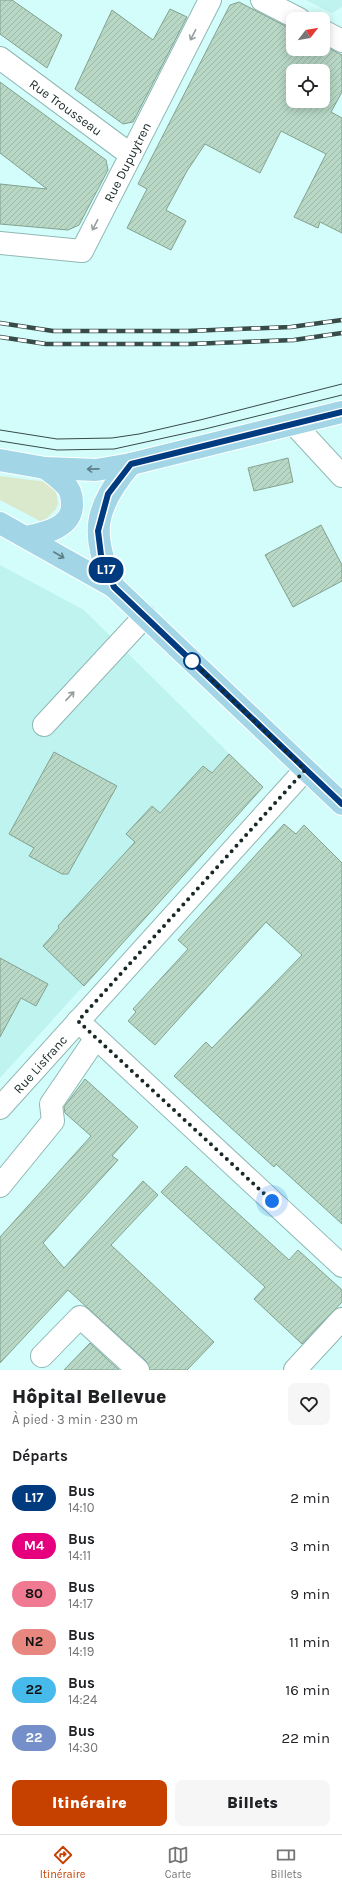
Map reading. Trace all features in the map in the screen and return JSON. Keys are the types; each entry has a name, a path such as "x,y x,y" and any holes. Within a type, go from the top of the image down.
{"main road":[{"path":"0,460 45,468 96,470 131,464 342,412"},
{"path":"114,587 101,555 98,531 108,494 131,464"},
{"path":"27,537 44,533 63,524 72,511 72,496 67,488 45,468"},
{"path":"0,522 114,587 342,804"}],"street":[{"name":"Rue Dupuytren","path":"0,243 82,251 210,0"},
{"path":"262,0 286,12"},
{"name":"Rue Trousseau","path":"0,58 131,155"},
{"path":"294,424 342,476"},
{"path":"44,725 145,616"},
{"name":"Rue Lisfranc","path":"0,1108 305,770"},
{"path":"78,1021 342,1266"},
{"path":"0,1186 52,1121 51,1104 96,1038"},
{"path":"42,1356 80,1317 138,1370"},
{"path":"295,1370 342,1319"}],"shaded area":[{"path":"306,0 342,0 342,7 332,13"},
{"path":"0,565 84,610 263,787 0,1078"}],"green space":[{"path":"0,476 47,482 56,491 58,503 56,509 46,519 40,521 0,500"}],"building":[{"path":"0,0 12,0 62,35 47,68 0,34"},
{"path":"239,2 286,26 286,56 330,56 330,49 342,55 342,92 331,112 342,118 342,233 320,222 318,228 294,217 326,154 281,131 260,173 205,144 187,171 166,210 186,221 171,250 127,228 147,189 138,184 230,5"},
{"path":"170,9 187,17 133,122 123,124 75,89 112,10 153,40"},
{"path":"0,82 106,160 108,170 79,225 68,230 0,224 0,184 47,189 0,153"},
{"path":"288,458 293,482 254,491 248,468"},
{"path":"321,525 342,565 342,581 293,607 265,555"},
{"path":"54,752 117,786 68,874 62,874 29,856 34,848 9,834"},
{"path":"229,754 263,787 84,986 43,946 59,928 58,926 135,842 126,834 152,806 160,813 203,766 212,773"},
{"path":"284,824 296,834 304,825 342,863 342,1224 276,1164 274,1167 174,1076 206,1042 212,1048 302,955 266,922 155,1045 128,1021 136,1012 133,1009 188,949 178,940"},
{"path":"0,958 48,984 36,1006 21,998 0,1037"},
{"path":"85,1079 138,1127 112,1156 118,1160 43,1243 64,1268 143,1181 158,1195 111,1245 214,1342 187,1370 150,1370 146,1361 68,1290 0,1363 0,1237 91,1136 65,1113 64,1107"},
{"path":"186,1166 289,1260 298,1250 342,1290 342,1302 302,1344 254,1299 265,1287 161,1192"},
{"path":"90,1343 119,1370 64,1370"}],"tram line":[{"path":"0,430 57,439 112,438 139,434 200,420 342,384"},
{"path":"0,441 57,450 114,449 205,429 342,395"}],"railway":[{"path":"0,323 53,331 188,331 291,327 342,320"},
{"path":"0,337 46,344 189,344 294,340 342,333"}],"bus line":[{"name":"L17","path":"342,412 131,464 108,494 98,531 101,555 114,587 342,804"}],"route":[{"path":"192,661 191,660 270,734 305,770 78,1021 272,1201"}]}
